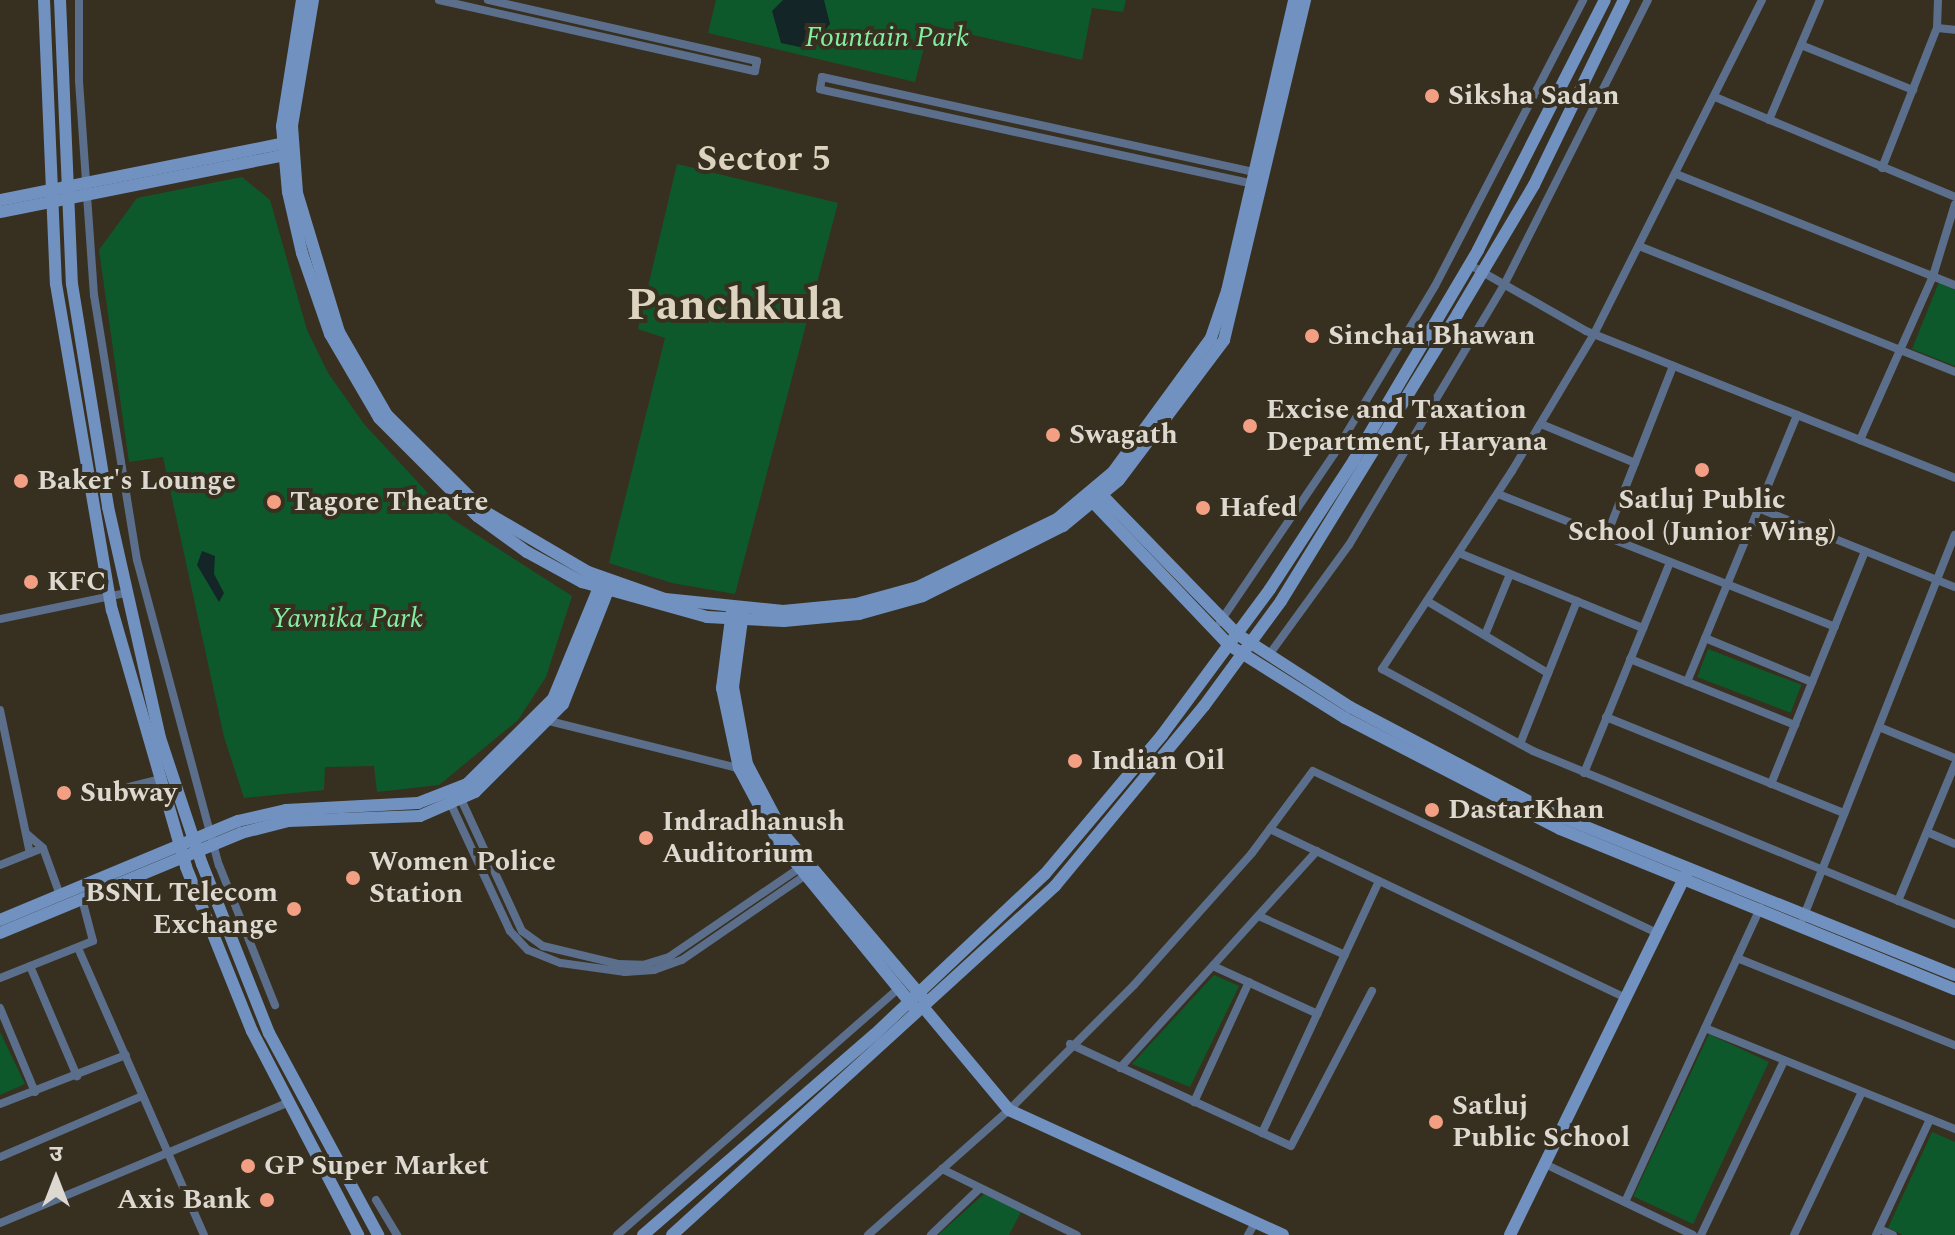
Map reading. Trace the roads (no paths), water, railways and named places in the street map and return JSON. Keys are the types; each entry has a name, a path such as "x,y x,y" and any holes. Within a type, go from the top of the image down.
{"street":[{"path":"44,0 56,284 109,597 180,851 252,1031 358,1235"},
{"path":"60,0 66,193 86,381 126,593 160,738 196,845 269,1033 378,1235"},
{"path":"79,0 85,189 94,295 137,560 215,837 219,865 275,1005"},
{"path":"302,0 289,64 289,149 302,253 330,334 379,418 477,516 527,552 661,607 737,613 856,604 918,587 994,554 1094,495 1224,340 1294,0"},
{"path":"289,149 298,68 313,0"},
{"path":"439,0 755,71 757,61 488,0"},
{"path":"1259,180 1305,0"},
{"path":"1218,624 1334,454 1435,286 1583,0"},
{"path":"643,1235 914,997 1045,874 1162,735 1233,639 1354,460 1470,265 1605,0"},
{"path":"672,1235 1055,886 1247,648 1353,490 1534,185 1624,0"},
{"path":"1269,655 1349,545 1504,285 1648,0"},
{"path":"1762,0 1594,334 1498,494 1382,669 1520,744 1584,773 1955,924"},
{"path":"1769,120 1820,0"},
{"path":"1882,168 1937,28 1938,0"},
{"path":"1937,28 1955,30"},
{"path":"1801,45 1913,90"},
{"path":"1601,47 1619,56"},
{"path":"715,62 718,52"},
{"path":"822,77 1259,180 820,89 822,77"},
{"path":"1715,97 1955,197"},
{"path":"0,200 50,196 289,149"},
{"path":"1676,174 1955,285"},
{"path":"0,212 50,196"},
{"path":"1860,440 1933,276 1955,204"},
{"path":"1639,246 1955,372"},
{"path":"1470,265 1594,334 1955,478"},
{"path":"1606,537 1673,366"},
{"path":"1687,682 1797,415"},
{"path":"1541,424 1635,463"},
{"path":"1498,494 1835,627"},
{"path":"1094,495 1233,639 1345,718 1533,816 1802,920 1955,975"},
{"path":"1758,508 1955,587"},
{"path":"1802,920 1955,535"},
{"path":"1771,784 1865,551"},
{"path":"1459,553 1643,628"},
{"path":"1584,773 1670,562"},
{"path":"1485,635 1510,574"},
{"path":"0,920 286,810 380,809 454,797 543,719 571,665 606,584"},
{"path":"0,619 126,593"},
{"path":"1427,601 1548,673"},
{"path":"1520,744 1577,601"},
{"path":"737,613 722,688 739,768 755,804 898,989 914,997"},
{"path":"737,613 733,687 752,774 805,869 1009,1110 1283,1235"},
{"path":"1705,638 1812,682"},
{"path":"1247,648 1269,655 1350,707 1549,812 1686,874"},
{"path":"1630,659 1795,725"},
{"path":"0,711 30,853"},
{"path":"1606,717 1844,813"},
{"path":"543,719 739,768 752,774"},
{"path":"1879,727 1955,758"},
{"path":"1898,901 1955,764"},
{"path":"868,1235 1009,1110 1070,1044 1134,985 1270,829 1313,771 1657,933"},
{"path":"129,787 158,780"},
{"path":"454,797 510,931 528,950 561,963 625,972 654,970 682,960 805,869"},
{"path":"1270,829 1626,998"},
{"path":"1927,832 1955,844"},
{"path":"27,834 43,848 60,895"},
{"path":"0,865 43,848"},
{"path":"0,933 82,899 180,851"},
{"path":"1120,1068 1261,917 1317,851"},
{"path":"1510,1235 1686,874"},
{"path":"1262,1133 1379,881"},
{"path":"0,978 93,941 82,899"},
{"path":"1625,1202 1762,904"},
{"path":"1261,917 1345,955"},
{"path":"1802,920 1955,989"},
{"path":"78,948 202,1234"},
{"path":"1737,958 1955,1045"},
{"path":"30,966 77,1076"},
{"path":"1213,966 1318,1014"},
{"path":"1194,1102 1249,982"},
{"path":"617,1235 898,989"},
{"path":"1070,1044 1291,1146 1372,991"},
{"path":"0,1008 3,1025 35,1092"},
{"path":"1705,1028 1955,1129"},
{"path":"0,1104 126,1055"},
{"path":"1701,1235 1784,1061"},
{"path":"1794,1235 1862,1092"},
{"path":"0,1157 142,1096"},
{"path":"0,1223 289,1102"},
{"path":"1893,1235 1878,1232 1930,1119"},
{"path":"1545,1164 1693,1235"},
{"path":"942,1169 978,1190 1077,1235"},
{"path":"931,1235 978,1190"},
{"path":"376,1200 397,1235"},
{"path":"1248,1235 1256,1221"}],"place":[{"name":"Siksha Sadan","path":"1432,96"},
{"name":"Sinchai Bhawan","path":"1312,336"},
{"name":"Excise and Taxation Department, Haryana","path":"1250,426"},
{"name":"Swagath","path":"1053,435"},
{"name":"Satluj Public School (Junior Wing)","path":"1702,470"},
{"name":"Baker's Lounge","path":"21,481"},
{"name":"Tagore Theatre","path":"274,502"},
{"name":"Hafed","path":"1203,508"},
{"name":"KFC","path":"31,582"},
{"name":"Indian Oil","path":"1075,761"},
{"name":"Subway","path":"64,793"},
{"name":"DastarKhan","path":"1432,810"},
{"name":"Indradhanush Auditorium","path":"646,838"},
{"name":"Women Police Station","path":"353,878"},
{"name":"BSNL Telecom Exchange","path":"294,909"},
{"name":"Satluj Public School","path":"1436,1122"},
{"name":"GP Super Market","path":"248,1166"},
{"name":"Axis Bank","path":"267,1200"}],"district":[{"name":"Sector 5","path":"764,160"},
{"name":"Panchkula","path":"735,306"}],"park label":[{"name":"Fountain Park","path":"887,38"},
{"name":"Yavnika Park","path":"347,619"}]}
